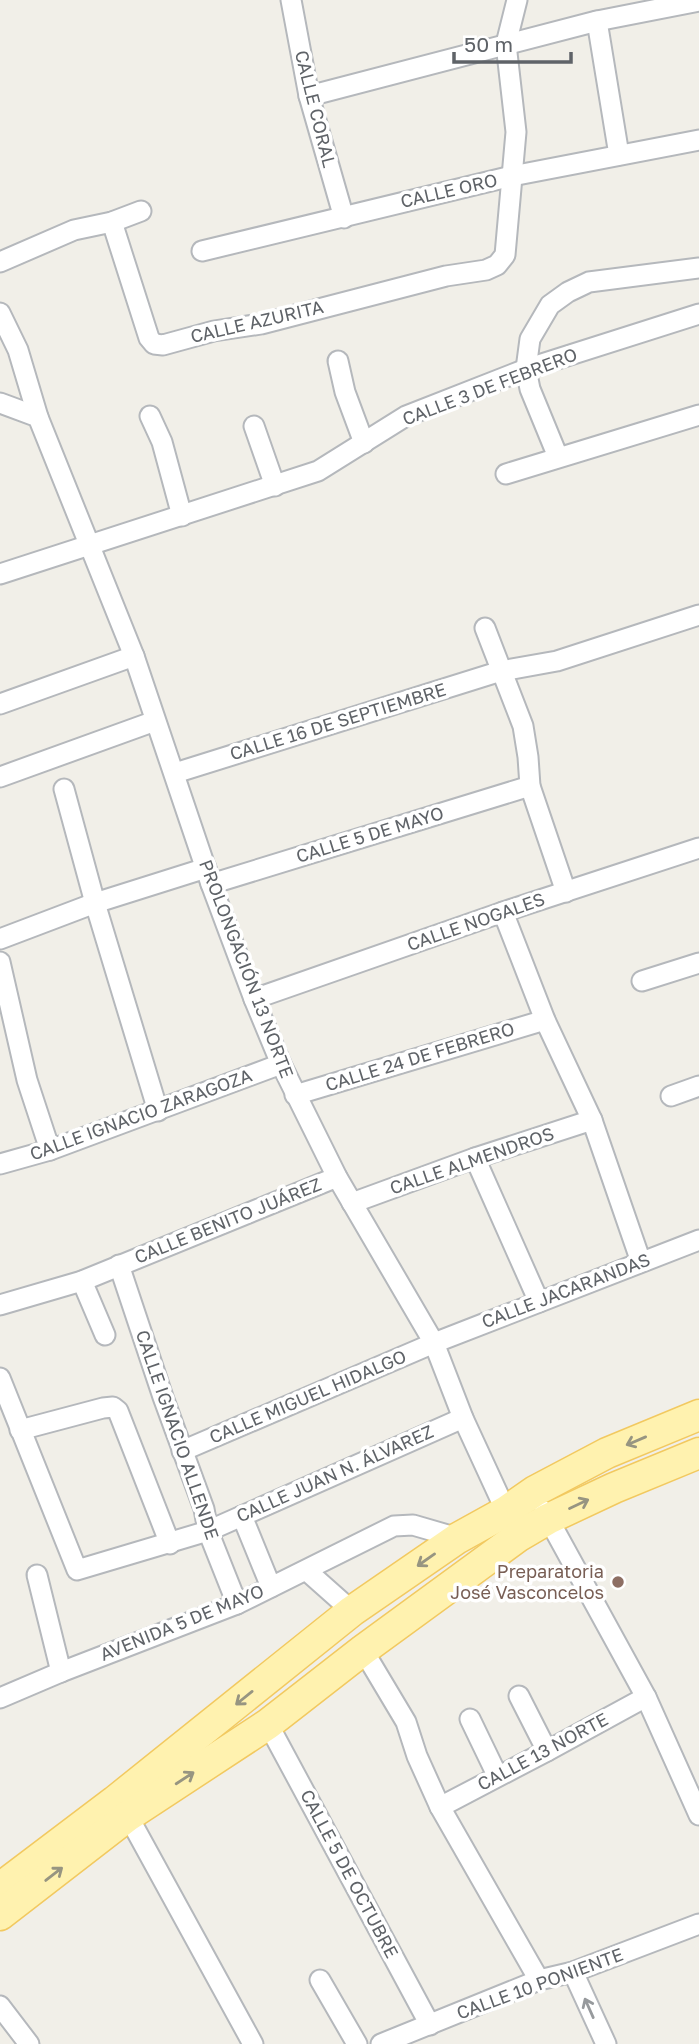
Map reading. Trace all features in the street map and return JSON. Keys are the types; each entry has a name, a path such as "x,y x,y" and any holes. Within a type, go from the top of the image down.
{"main road":[{"path":"0,1888 122,1808 268,1724 363,1650 512,1524 535,1491 607,1453 699,1415"},
{"path":"0,1915 352,1611 458,1538 512,1524 548,1519 699,1453"}],"street":[{"name":"CALLE CORAL","path":"291,0 309,96 344,218"},
{"path":"512,176 516,132 506,44 517,0"},
{"path":"309,96 597,21 697,1"},
{"path":"597,21 619,155"},
{"name":"CALLE ORO","path":"202,251 512,176 699,140"},
{"name":"CALLE AZURITA","path":"112,222 149,338 155,344 163,345 214,331 261,324 446,276 486,270 497,265 505,255 512,176"},
{"path":"0,262 74,230 112,222 141,211"},
{"path":"558,457 530,389 526,369 530,339 550,305 589,282 699,268"},
{"name":"PROLONGACIÓN 13 NORTE","path":"0,313 18,350 38,417 134,656 208,876 281,1064 337,1177 434,1343 463,1418 512,1524"},
{"name":"CALLE 3 DE FEBRERO","path":"0,574 318,471 406,416 526,369 699,314"},
{"path":"338,361 345,392 364,443"},
{"path":"0,403 38,417"},
{"path":"506,474 699,415"},
{"path":"150,416 162,442 182,516"},
{"path":"254,426 275,486"},
{"name":"CALLE 16 DE SEPTIEMBRE","path":"175,773 501,671 557,661 699,615"},
{"path":"485,628 523,726 530,786 566,892"},
{"path":"0,704 134,656"},
{"path":"0,777 155,721"},
{"name":"CALLE 5 DE MAYO","path":"0,939 95,903 208,876 530,786"},
{"path":"64,789 95,903 158,1111"},
{"name":"CALLE NOGALES","path":"254,999 503,912 699,848"},
{"path":"503,912 545,1020 592,1120 641,1262"},
{"path":"0,962 27,1080 50,1150"},
{"path":"642,981 699,963"},
{"name":"CALLE 24 DE FEBRERO","path":"295,1095 545,1020"},
{"name":"CALLE IGNACIO ZARAGOZA","path":"0,1164 50,1150 281,1064"},
{"path":"671,1096 699,1086"},
{"name":"CALLE ALMENDROS","path":"352,1203 475,1158 592,1120"},
{"path":"475,1158 539,1302"},
{"name":"CALLE BENITO JUÁREZ","path":"0,1305 82,1281 337,1177"},
{"name":"CALLE JACARANDAS","path":"434,1343 699,1240"},
{"name":"CALLE IGNACIO ALLENDE","path":"119,1265 204,1509 208,1531 237,1604"},
{"path":"82,1281 104,1335"},
{"name":"CALLE MIGUEL HIDALGO","path":"182,1451 434,1343"},
{"path":"0,1378 20,1430 103,1408 113,1407 118,1411 170,1544"},
{"name":"CALLE JUAN N. ÁLVAREZ","path":"20,1430 77,1570 208,1531 463,1418"},
{"path":"535,1491 646,1697 699,1815"},
{"path":"242,1516 271,1587"},
{"name":"AVENIDA 5 DE MAYO","path":"0,1698 237,1604 394,1527 413,1525 458,1538"},
{"path":"307,1571 352,1611"},
{"path":"37,1574 61,1672"},
{"path":"363,1650 406,1722 417,1756 440,1807 539,1980"},
{"path":"519,1696 547,1751"},
{"name":"CALLE 13 NORTE","path":"440,1807 646,1697"},
{"path":"470,1719 497,1775"},
{"name":"CALLE 5 DE OCTUBRE","path":"268,1724 430,2025"},
{"path":"122,1808 253,2044"},
{"name":"CALLE 10 PONIENTE","path":"381,2044 539,1980 573,1972 699,1924"},
{"path":"573,1972 606,2044"},
{"path":"320,1980 357,2044"},
{"path":"0,2006 29,2044"}],"place":[{"name":"Preparatoria José Vasconcelos","path":"618,1582"}]}
